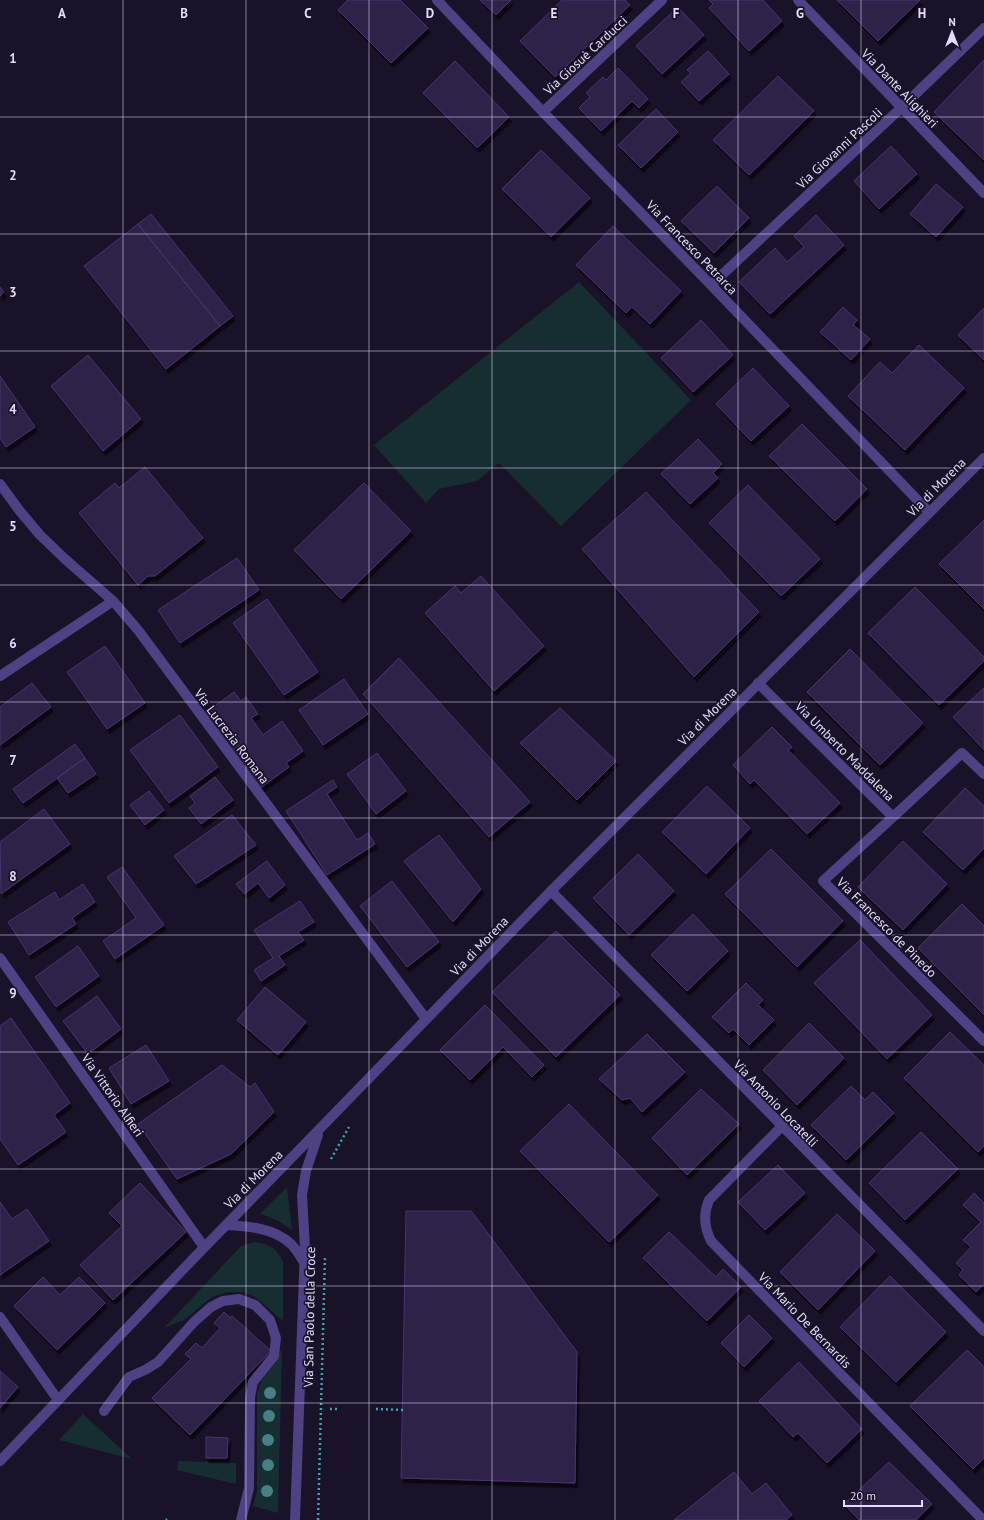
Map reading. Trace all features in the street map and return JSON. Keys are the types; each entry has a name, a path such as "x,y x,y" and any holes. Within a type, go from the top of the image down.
{"street":[{"name":"Via Francesco Petrarca","path":"437,0 929,512"},
{"name":"Via Giosuè Carducci","path":"543,112 662,0"},
{"name":"Via Dante Alighieri","path":"798,0 984,193"},
{"name":"Via Giovanni Pascoli","path":"711,285 901,108 984,28"},
{"name":"Via di Morena","path":"0,1460 204,1247 551,891 984,458"},
{"name":"Via Lucrezia Romana","path":"0,484 40,535 113,601 138,630 426,1019"},
{"path":"0,676 113,601"},
{"name":"Via Umberto Maddalena","path":"758,683 893,817 962,753 984,774"},
{"name":"Via Francesco de Pinedo","path":"893,817 823,881 984,1041"},
{"name":"Via Antonio Locatelli","path":"551,891 781,1127 984,1332"},
{"name":"Via Vittorio Alfieri","path":"0,958 204,1247"},
{"name":"Via Mario De Bernardis","path":"781,1127 710,1200 705,1212 705,1220 706,1228 711,1241 983,1520"},
{"name":"Via San Paolo della Croce","path":"295,1520 304,1262 302,1195 309,1156 319,1130"},
{"name":"Via San Paolo della Croce","path":"226,1225 251,1227 277,1235 292,1245 304,1262"},
{"path":"104,1411 129,1376 145,1370 158,1362 194,1322 211,1307 224,1301 239,1299 255,1305 270,1320 276,1338 274,1356 253,1382 250,1397 248,1488 241,1520"},
{"path":"0,1317 58,1400"}],"path":[{"path":"329,1163 352,1122"},
{"name":"Via San Paolo della Croce","path":"318,1520 325,1252"},
{"path":"330,1409 337,1409"},
{"path":"376,1409 402,1410"}],"green space":[{"path":"579,282 691,400 561,526 499,463 477,481 439,489 426,503 374,445"},
{"path":"287,1187 292,1230 277,1220 260,1214"},
{"path":"253,1242 271,1247 278,1253 283,1262 283,1321 254,1296 243,1292 228,1292 212,1297 184,1320 164,1328 241,1246"},
{"path":"282,1348 278,1513 253,1506 257,1492 257,1394 261,1381 276,1362"},
{"path":"83,1414 132,1459 59,1440"},
{"path":"178,1461 236,1463 236,1484 177,1470"}],"building":[{"path":"348,0 400,0 428,28 391,63 338,10"},
{"path":"480,0 511,0 496,15"},
{"path":"562,0 625,0 630,5 555,77 520,41"},
{"path":"709,0 763,0 782,21 749,51 709,8 713,4"},
{"path":"837,0 920,0 878,41"},
{"path":"678,7 704,35 662,74 636,46"},
{"path":"708,51 729,74 699,101 681,82 691,73 687,70"},
{"path":"984,60 984,160 934,112"},
{"path":"455,61 509,117 477,148 423,93"},
{"path":"618,68 648,99 639,108 632,101 601,131 579,108 590,97 586,93 603,77 606,80"},
{"path":"778,76 814,111 749,175 713,140"},
{"path":"656,109 678,132 641,168 618,145"},
{"path":"891,146 917,174 879,209 854,181"},
{"path":"541,150 590,198 551,237 502,189"},
{"path":"936,184 963,207 936,237 910,214"},
{"path":"717,186 749,218 714,253 681,221"},
{"path":"151,214 233,316 220,326 138,224"},
{"path":"816,215 844,245 770,314 739,282 775,248 787,262 804,247 794,236"},
{"path":"138,224 220,326 166,369 84,266"},
{"path":"613,226 681,291 650,324 632,307 626,313 576,265"},
{"path":"0,287 4,292 0,296"},
{"path":"843,307 857,320 853,325 870,339 851,360 820,332"},
{"path":"984,308 984,360 958,335"},
{"path":"701,320 733,355 693,392 661,358"},
{"path":"919,345 964,388 905,450 848,396 880,362 892,373"},
{"path":"88,355 141,419 103,451 51,386"},
{"path":"753,368 789,406 751,441 716,404"},
{"path":"0,376 35,427 6,447 0,438"},
{"path":"802,424 867,489 835,521 769,456"},
{"path":"698,439 722,464 713,473 718,478 690,504 661,474"},
{"path":"145,467 203,538 155,576 148,576 138,585 79,513 115,483 119,488"},
{"path":"364,483 411,531 341,599 294,550"},
{"path":"748,485 820,559 781,596 709,523"},
{"path":"646,492 759,612 694,677 582,549"},
{"path":"984,520 984,609 939,564"},
{"path":"237,558 259,590 180,643 158,610"},
{"path":"481,576 544,646 494,691 425,613 455,586 461,593"},
{"path":"915,587 984,657 984,661 939,705 868,633"},
{"path":"267,599 318,672 284,695 233,623"},
{"path":"105,646 145,703 107,729 67,672"},
{"path":"850,649 923,723 880,765 807,692"},
{"path":"399,658 530,802 489,837 363,694"},
{"path":"344,679 368,714 323,745 299,710"},
{"path":"32,683 51,707 0,745 0,707"},
{"path":"984,688 984,750 953,717"},
{"path":"234,692 241,701 246,697 258,714 251,718 263,735 282,721 303,751 286,763 289,767 259,789 205,713"},
{"path":"560,708 616,761 577,800 520,743"},
{"path":"180,715 218,767 169,803 130,750"},
{"path":"772,727 792,747 788,750 840,803 807,834 754,780 750,784 733,765"},
{"path":"75,744 85,758 23,803 13,789"},
{"path":"377,753 406,791 376,814 347,774"},
{"path":"85,758 96,774 68,793 57,778"},
{"path":"215,777 233,800 201,824 189,808 195,803 190,796"},
{"path":"333,780 337,787 327,794 357,840 368,833 375,844 327,875 286,811"},
{"path":"707,786 750,828 706,874 662,832"},
{"path":"965,788 984,806 984,848 963,870 923,832"},
{"path":"149,791 164,810 145,825 130,805"},
{"path":"44,809 70,844 1,894 0,842"},
{"path":"232,815 256,845 196,884 174,856"},
{"path":"439,835 481,889 453,922 404,861"},
{"path":"903,841 947,884 903,930 858,887"},
{"path":"771,849 843,921 797,967 725,894"},
{"path":"638,854 674,891 629,935 593,898"},
{"path":"267,861 285,885 269,898 258,883 244,894 236,884"},
{"path":"122,867 164,925 115,959 103,941 136,918 107,877"},
{"path":"392,881 439,942 407,967 360,906"},
{"path":"83,884 95,902 72,918 76,924 29,955 8,922 55,892 59,900"},
{"path":"300,901 314,922 298,932 304,940 279,956 285,965 261,981 254,970 273,958 254,930"},
{"path":"962,904 984,926 984,1015 918,948"},
{"path":"693,914 728,951 687,991 651,955"},
{"path":"556,931 620,995 556,1057 492,992"},
{"path":"860,940 932,1015 887,1059 814,983"},
{"path":"78,946 99,976 56,1007 35,977"},
{"path":"746,983 763,1000 758,1005 774,1020 749,1045 733,1029 729,1033 712,1017"},
{"path":"265,987 306,1022 278,1055 237,1020"},
{"path":"97,996 121,1029 88,1054 63,1021"},
{"path":"485,1005 544,1065 532,1077 503,1047 470,1080 440,1050"},
{"path":"11,1018 70,1103 54,1115 66,1132 18,1165 0,1139 0,1026"},
{"path":"809,1023 844,1058 797,1105 763,1070"},
{"path":"950,1032 984,1065 984,1146 978,1152 904,1078"},
{"path":"647,1034 685,1072 642,1112 630,1098 622,1100 599,1079"},
{"path":"146,1045 169,1081 131,1104 109,1068"},
{"path":"222,1065 250,1087 255,1083 274,1112 231,1154 177,1179 138,1124"},
{"path":"851,1086 865,1100 873,1092 894,1113 846,1160 811,1125"},
{"path":"701,1089 739,1124 687,1175 652,1138"},
{"path":"569,1104 658,1195 609,1242 520,1151"},
{"path":"921,1132 958,1169 905,1220 869,1183"},
{"path":"778,1165 805,1193 765,1230 738,1202"},
{"path":"140,1183 186,1232 113,1300 80,1265 122,1226 109,1213"},
{"path":"974,1193 984,1203 984,1284 976,1292 959,1275 963,1270 956,1263 971,1247 963,1240 981,1222 963,1205"},
{"path":"0,1202 12,1219 27,1209 49,1241 0,1275"},
{"path":"406,1211 471,1211 577,1352 575,1483 401,1478"},
{"path":"837,1214 875,1251 818,1310 780,1272"},
{"path":"669,1232 716,1277 723,1269 741,1287 707,1321 643,1258"},
{"path":"890,1276 946,1332 896,1382 840,1327"},
{"path":"43,1277 60,1295 79,1277 105,1303 57,1350 14,1306"},
{"path":"224,1312 230,1318 232,1316 271,1351 190,1435 152,1398 191,1359 185,1354 196,1343 202,1348 220,1328 214,1323"},
{"path":"749,1315 772,1338 744,1367 721,1343"},
{"path":"967,1350 984,1367 984,1458 973,1469 910,1406"},
{"path":"799,1362 862,1429 827,1463 798,1433 793,1437 759,1401"},
{"path":"0,1371 18,1387 0,1408"},
{"path":"206,1437 228,1438 227,1458 206,1458"},
{"path":"889,1462 932,1504 916,1520 859,1520 844,1504"},
{"path":"734,1472 752,1494 766,1483 792,1515 786,1520 674,1520"}]}
